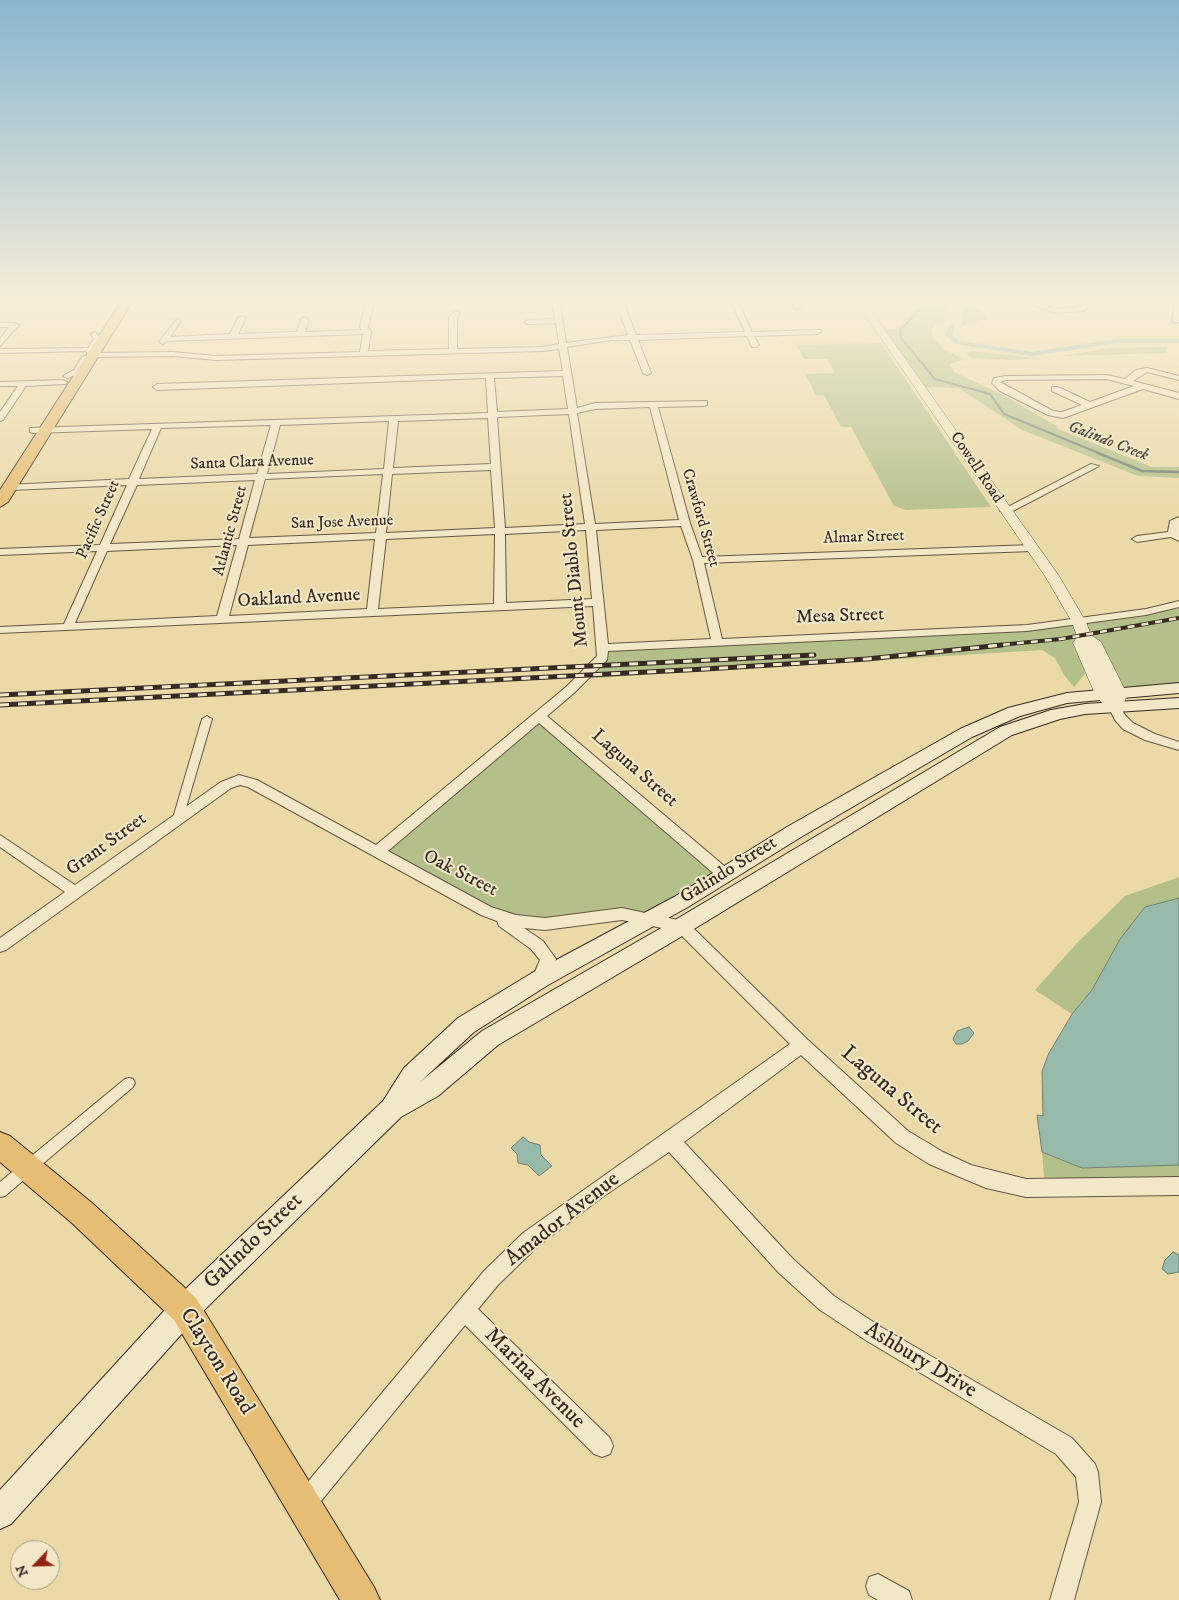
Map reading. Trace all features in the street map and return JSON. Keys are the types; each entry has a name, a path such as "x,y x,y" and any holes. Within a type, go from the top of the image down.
{"main road":[{"path":"40,430 67,377"},
{"path":"0,502 5,483 74,377"},
{"path":"1112,699 1179,688"},
{"name":"Galindo Street","path":"0,1513 185,1309 392,1109 412,1075 466,1026 540,979 647,920 794,832 966,733 1014,712 1067,698 1112,699"},
{"path":"1112,699 1179,703"},
{"name":"Galindo Street","path":"392,1109 430,1089 490,1038 682,926 1006,730 1057,714 1085,709 1112,699"},
{"path":"898,795 894,791 893,785 906,768"},
{"path":"761,877 801,846 800,840 794,832"},
{"name":"Clayton Road","path":"0,1145 82,1213 185,1309 361,1600"}],"street":[{"path":"157,387 470,377"},
{"path":"490,377 500,531 500,607"},
{"name":"Mount Diablo Street","path":"377,852 539,716 603,656 600,602 591,528 568,377"},
{"name":"Cowell Road","path":"912,377 1052,576 1078,622 1084,637 1094,642 1112,699"},
{"path":"1142,386 1068,415 1058,415 1003,389 996,382 1006,378 1067,380 1106,377 1179,395"},
{"path":"1127,382 1134,377"},
{"path":"0,384 65,379"},
{"path":"0,418 24,383"},
{"path":"1055,390 1090,406"},
{"path":"40,430 493,415 574,411 595,406 704,403"},
{"name":"Crawford Street","path":"654,404 685,523 698,560 717,641"},
{"path":"372,613 394,418"},
{"name":"Atlantic Street","path":"222,620 276,422"},
{"name":"Pacific Street","path":"68,627 158,426"},
{"path":"1006,511 1094,466"},
{"name":"Santa Clara Avenue","path":"5,483 262,478 495,467"},
{"path":"1137,539 1176,536 1174,523 1179,520"},
{"name":"San Jose Avenue","path":"0,552 685,523"},
{"name":"Almar Street","path":"698,560 1032,548"},
{"name":"Oakland Avenue","path":"0,630 600,602"},
{"name":"Mesa Street","path":"603,648 717,641 1026,628 1146,612 1179,604"},
{"path":"1112,699 1119,717 1128,726 1150,737 1179,746"},
{"name":"Laguna Street","path":"539,716 724,874"},
{"path":"178,818 206,719"},
{"name":"Oak Street","path":"239,780 252,783 486,911 516,921 545,924 622,914 682,926"},
{"name":"Grant Street","path":"0,946 178,818 226,785 239,780"},
{"path":"0,840 75,892"},
{"path":"486,911 518,930 537,945 548,959 540,979"},
{"name":"Laguna Street","path":"682,926 802,1045 902,1137 936,1158 986,1179 1026,1188 1179,1186"},
{"name":"Amador Avenue","path":"304,1504 466,1311 491,1278 530,1240 594,1192 671,1140 802,1045"},
{"path":"0,1191 129,1083"},
{"name":"Ashbury Drive","path":"671,1140 786,1266 827,1303 874,1334 1064,1446 1088,1472 1090,1502 1062,1600"},
{"name":"Marina Avenue","path":"466,1311 602,1446"},
{"path":"878,1586 900,1600"}],"green space":[{"path":"806,377 904,377 991,507 906,510 894,506 851,427 841,427 824,395 816,395"},
{"path":"913,377 964,377 1003,395 1058,427 1056,428 1152,467 1179,467 1179,478 1138,476 1022,430 959,388 920,387"},
{"path":"1179,604 1179,689 1119,694 1083,662 1085,674 1074,687 1064,675 1055,658 1042,650 581,679 603,648 1026,628 1079,622"},
{"path":"539,716 724,874 647,920 516,921 377,852"},
{"path":"1179,877 1179,898 1145,907 1120,939 1092,990 1072,1014 1035,990 1077,943 1125,896"},
{"path":"1042,1152 1082,1168 1179,1165 1179,1186 1045,1188"}],"shaded area":[{"path":"1179,898 1179,1165 1082,1168 1042,1152 1037,1115 1043,1116 1042,1071 1049,1053 1072,1014 1092,990 1120,939 1145,907"},
{"path":"969,1027 974,1033 968,1041 956,1044 953,1039 957,1031"},
{"path":"523,1137 529,1142 540,1145 541,1155 552,1166 539,1176 528,1165 518,1163 517,1154 511,1148"},
{"path":"1173,1252 1179,1255 1179,1272 1168,1274 1162,1269 1165,1260"}],"waterway":[{"name":"Galindo Creek","path":"933,377 935,379 990,394 1004,414 1101,454"},
{"name":"Galindo Creek","path":"1098,453 1142,471 1179,472"}],"railway":[{"path":"989,646 1061,639 1179,618"},
{"path":"0,705 706,669 867,659 1002,645"},
{"path":"0,695 814,655"}]}
